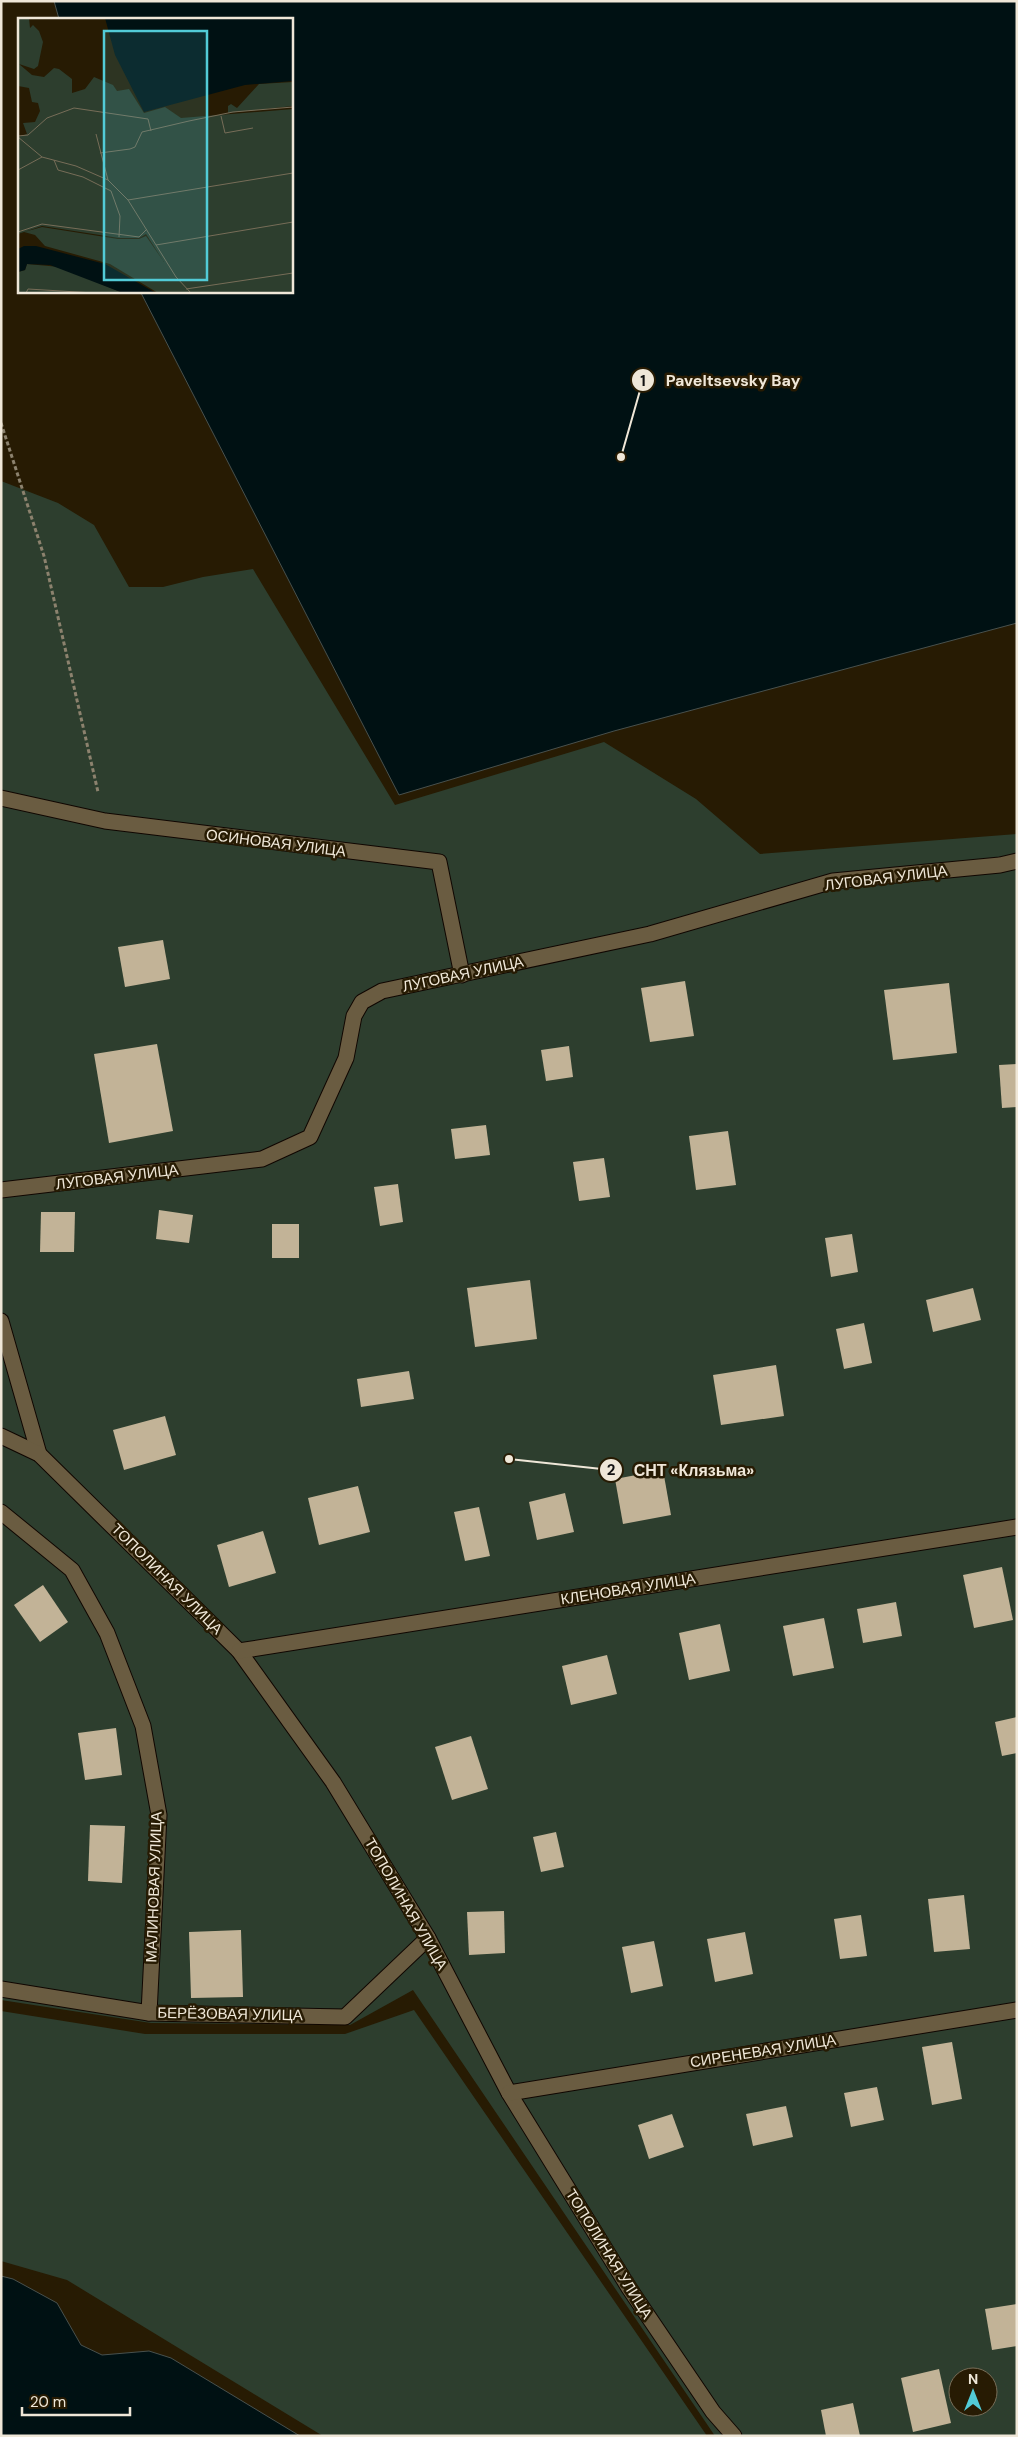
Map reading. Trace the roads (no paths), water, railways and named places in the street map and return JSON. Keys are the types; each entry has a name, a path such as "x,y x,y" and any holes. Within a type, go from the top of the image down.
{"lane":[{"name":"ОСИНОВАЯ УЛИЦА","path":"1,798 105,822 439,862 462,974"},
{"name":"ЛУГОВАЯ УЛИЦА","path":"1,1190 262,1159 310,1136 346,1058 354,1016 362,1002 382,991 448,975 462,974 650,934 833,882 1000,865 1017,860"},
{"path":"1,1321 39,1454"},
{"name":"ТОПОЛИНАЯ УЛИЦА","path":"1,1436 39,1454 238,1651 333,1782 428,1938 509,2093 629,2288 713,2412 734,2436"},
{"name":"МАЛИНОВАЯ УЛИЦА","path":"1,1512 72,1570 107,1634 143,1726 159,1815 149,2013"},
{"name":"КЛЕНОВАЯ УЛИЦА","path":"238,1651 1017,1527"},
{"name":"БЕРЁЗОВАЯ УЛИЦА","path":"1,1989 149,2013 344,2017 428,1938"},
{"name":"СИРЕНЕВАЯ УЛИЦА","path":"509,2093 1017,2010"}],"place":[{"name":"Paveltsevsky Bay","path":"621,457"},
{"name":"СНТ «Клязьма»","path":"509,1459"}]}
